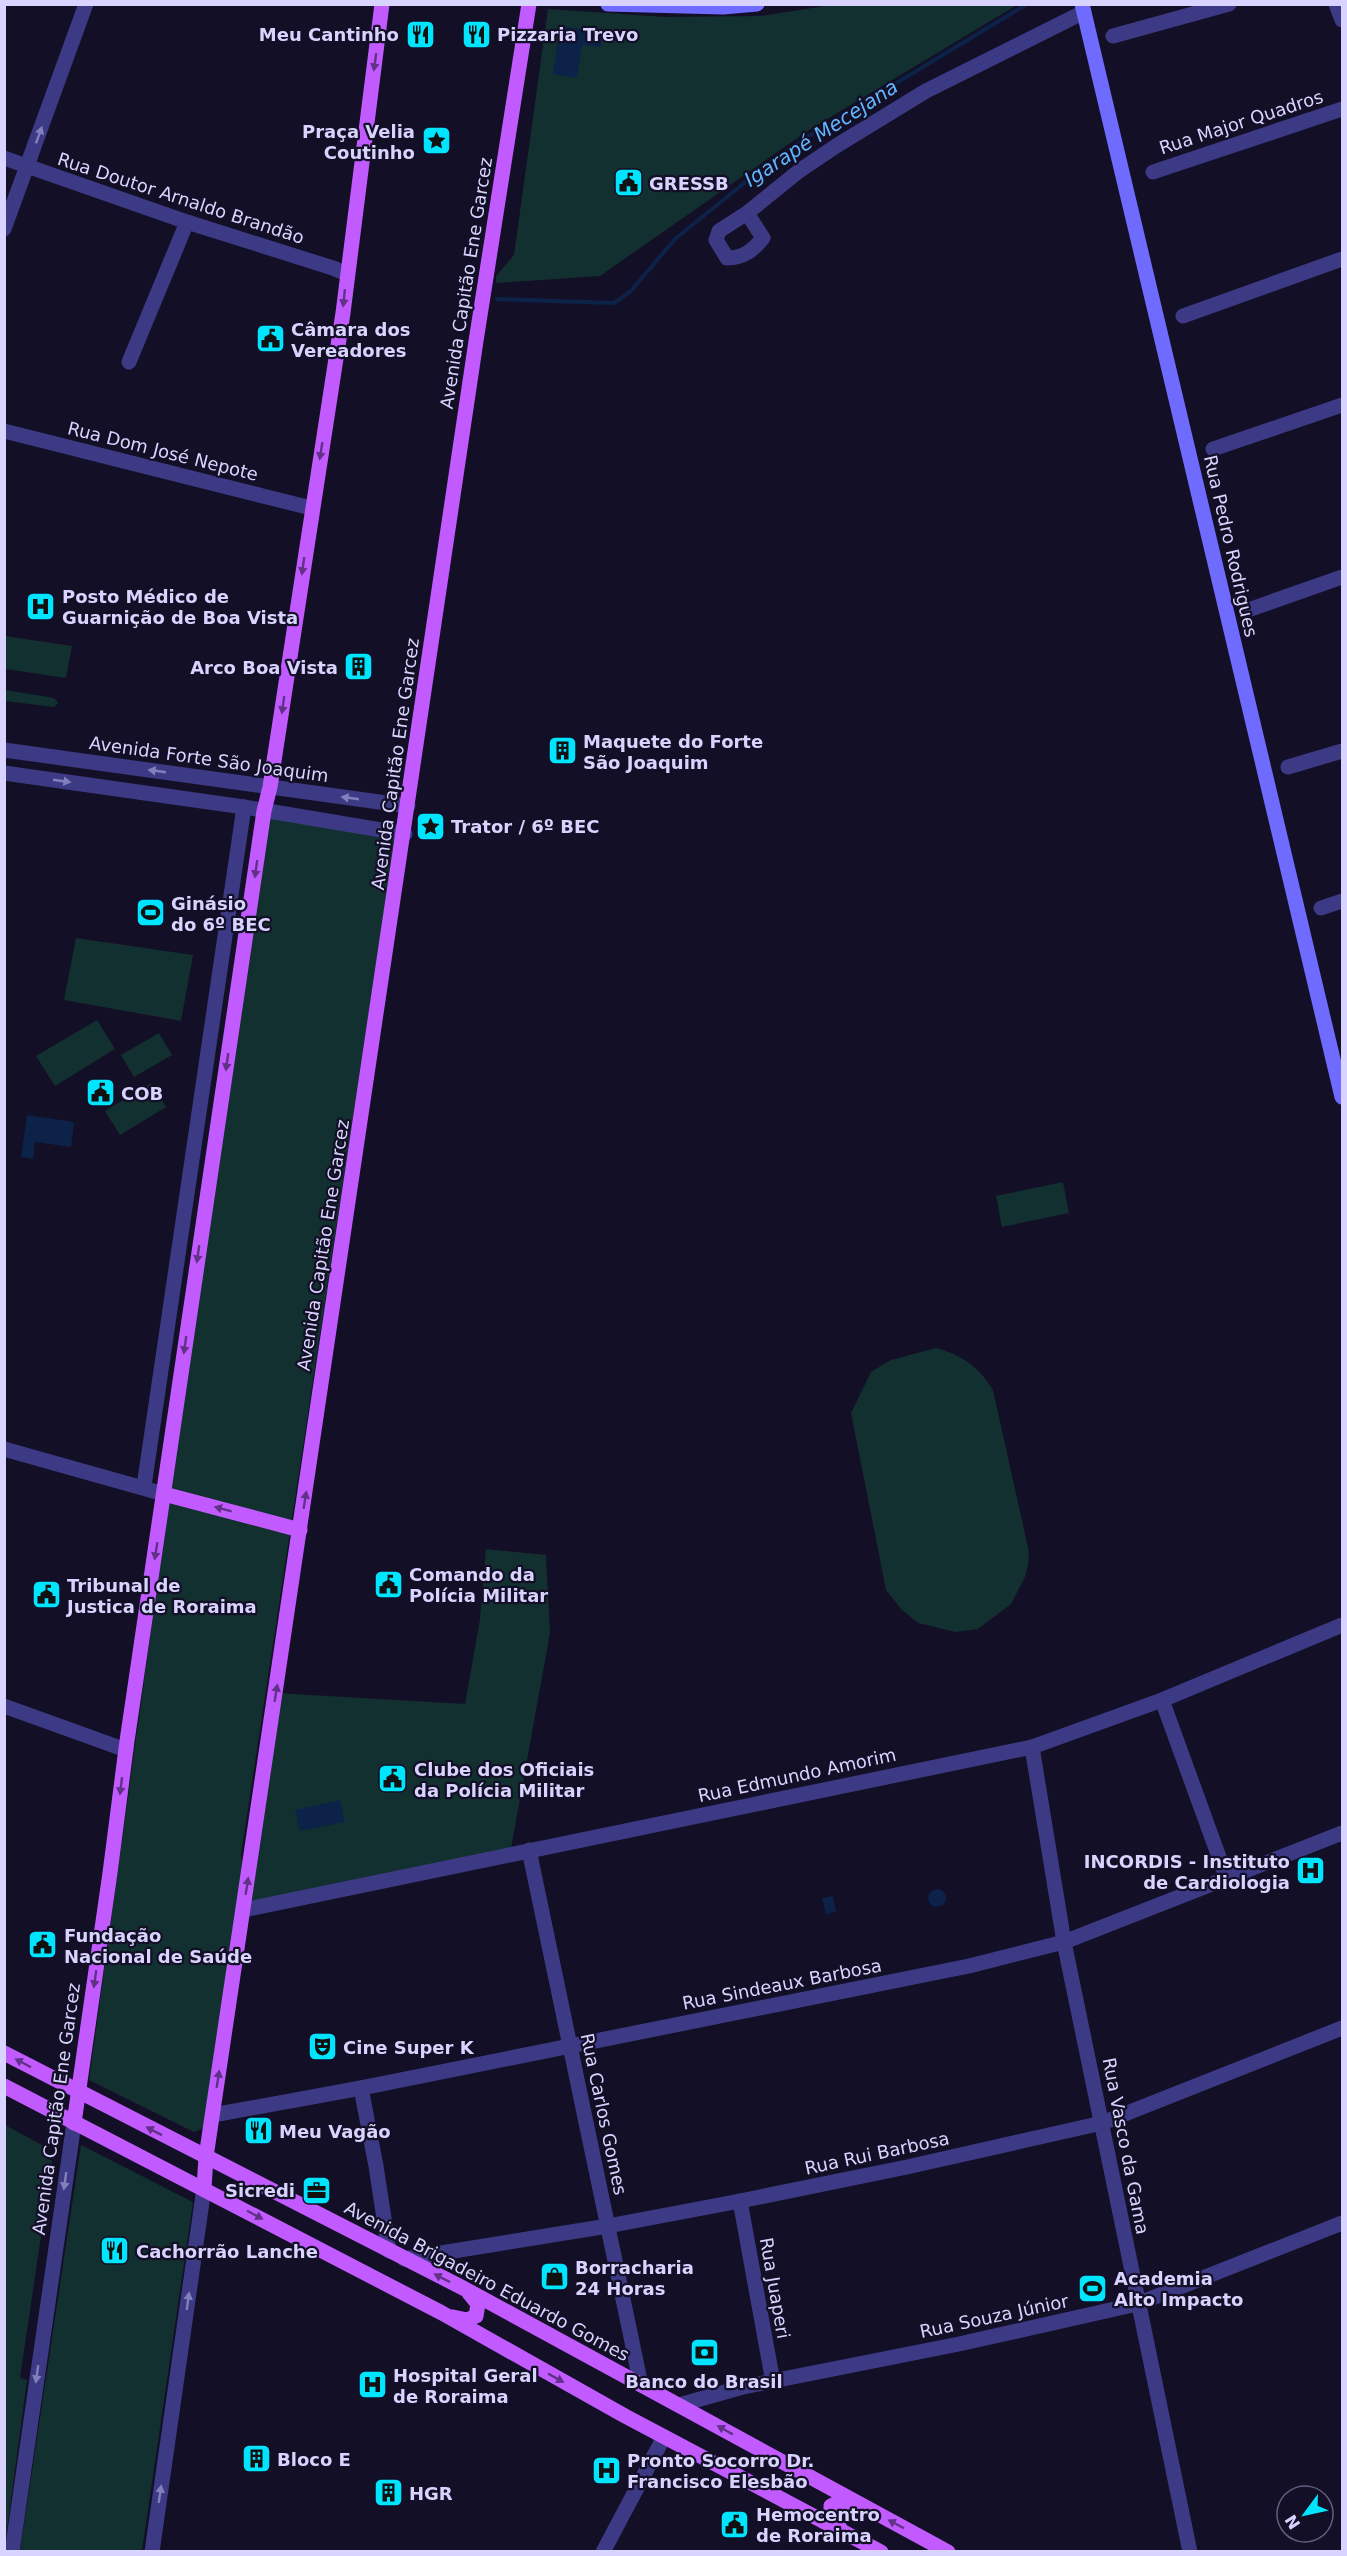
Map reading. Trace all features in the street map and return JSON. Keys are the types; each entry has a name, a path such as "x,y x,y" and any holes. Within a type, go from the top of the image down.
{"main road":[{"name":"Avenida Capitão Ene Garcez","path":"74,2123 126,1750 264,811 270,787 311,508 343,313 382,4"},
{"name":"Avenida Capitão Ene Garcez","path":"204,2188 206,2157 405,834 476,341 529,4"},
{"path":"608,4 723,7 757,4"},
{"name":"Rua Pedro Rodrigues","path":"1083,7 1342,1097"},
{"path":"164,1494 300,1530"},
{"name":"Avenida Brigadeiro Eduardo Gomes","path":"4,2053 465,2289 948,2552"},
{"path":"4,2086 442,2313 664,2437 882,2552"},
{"path":"442,2313 467,2320 476,2316 478,2304 465,2289"},
{"path":"496,2344 480,2328 480,2318 490,2312 511,2315"},
{"path":"842,2529 831,2517 831,2506 841,2501 864,2506"}],"street":[{"path":"4,229 86,4"},
{"path":"1113,36 1229,4"},
{"path":"1336,4 1342,20"},
{"path":"747,213 836,146 926,91 1083,7"},
{"name":"Rua Major Quadros","path":"1152,172 1342,109"},
{"name":"Rua Doutor Arnaldo Brandão","path":"4,158 27,168 347,274"},
{"path":"129,362 187,222"},
{"path":"1183,316 1342,259"},
{"path":"1213,449 1342,405"},
{"name":"Rua Dom José Nepote","path":"4,431 311,508"},
{"path":"1251,609 1342,577"},
{"path":"6,750 5,773 244,807 405,834"},
{"name":"Avenida Forte São Joaquim","path":"6,750 408,806"},
{"path":"1288,767 1342,752"},
{"path":"206,802 209,779"},
{"path":"144,1486 244,807"},
{"path":"1322,908 1342,901"},
{"path":"4,1449 144,1486 164,1494"},
{"name":"Rua Edmundo Amorim","path":"243,1910 1032,1747 1161,1701 1342,1625"},
{"path":"1161,1701 1227,1879"},
{"path":"4,1706 126,1750"},
{"name":"Rua Vasco da Gama","path":"1032,1747 1064,1942 1190,2552"},
{"name":"Rua Sindeaux Barbosa","path":"213,2115 850,1992 969,1966 1064,1942 1342,1833"},
{"name":"Rua Carlos Gomes","path":"529,1850 568,2046 641,2385"},
{"name":"Rua Rui Barbosa","path":"404,2259 608,2226 740,2201 907,2168 1102,2123 1342,2028"},
{"path":"362,2088 389,2251"},
{"name":"Avenida Capitão Ene Garcez","path":"12,2552 74,2123"},
{"name":"Avenida Capitão Ene Garcez","path":"152,2552 204,2188"},
{"name":"Rua Juaperi","path":"740,2201 773,2382"},
{"name":"Rua Souza Júnior","path":"679,2405 712,2395 959,2344 1137,2304 1342,2223"},
{"path":"603,2552 664,2437"}],"green space":[{"name":"GRESSB","path":"838,4 1017,5 809,130 600,276 496,283 496,276 514,255 548,9 666,17 760,16"},
{"path":"5,636 72,646 66,678 5,669"},
{"path":"5,690 54,698 58,703 54,707 5,701"},
{"path":"264,811 405,834 388,886 241,1855 243,1868 204,2128 194,2132 89,2080"},
{"path":"76,938 193,955 181,1021 64,1000"},
{"path":"97,1020 115,1049 55,1086 36,1056"},
{"path":"159,1033 172,1055 134,1077 121,1055"},
{"path":"151,1083 166,1107 120,1135 105,1111"},
{"path":"1063,1182 1069,1213 1002,1227 996,1196"},
{"path":"936,1348 962,1358 976,1368 993,1390 1029,1552 1025,1577 1011,1604 978,1629 955,1632 918,1623 901,1609 886,1590 851,1413 871,1372 891,1360"},
{"name":"Clube dos Oficiais da Polícia Militar","path":"486,1549 546,1555 550,1633 510,1854 244,1910 276,1693 465,1704 480,1619"},
{"path":"5,2125 42,2145 52,2162 20,2378 27,2380 5,2545"},
{"path":"81,2145 193,2202 142,2551 20,2551"}],"water":[{"path":"560,26 603,32 601,47 582,45 577,78 553,74"},
{"path":"27,1115 74,1122 71,1147 35,1142 33,1159 21,1157"},
{"path":"340,1800 345,1822 300,1831 295,1810"},
{"path":"937,1889 943,1892 946,1898 943,1904 937,1907 931,1904 928,1898 931,1892"},
{"path":"833,1896 836,1912 826,1914 822,1898"}],"waterway":[{"name":"Igarapé Mecejana","path":"497,299 614,303 631,291 675,239 759,171 809,136 1027,4"}],"place":[{"name":"Meu Cantinho","path":"420,34"},
{"name":"Pizzaria Trevo","path":"476,34"},
{"name":"Praça Velia Coutinho","path":"436,141"},
{"name":"GRESSB","path":"628,183"},
{"name":"Câmara dos Vereadores","path":"270,339"},
{"name":"Posto Médico de Guarnição de Boa Vista","path":"41,606"},
{"name":"Arco Boa Vista","path":"359,667"},
{"name":"Maquete do Forte São Joaquim","path":"562,751"},
{"name":"Trator / 6º BEC","path":"430,826"},
{"name":"Ginásio do 6º BEC","path":"150,913"},
{"name":"COB","path":"100,1093"},
{"name":"Comando da Polícia Militar","path":"388,1584"},
{"name":"Tribunal de Justica de Roraima","path":"46,1595"},
{"name":"Clube dos Oficiais da Polícia Militar","path":"393,1779"},
{"name":"INCORDIS - Instituto de Cardiologia","path":"1311,1871"},
{"name":"Fundação Nacional de Saúde","path":"43,1945"},
{"name":"Cine Super K","path":"322,2047"},
{"name":"Meu Vagão","path":"258,2131"},
{"name":"Sicredi","path":"316,2190"},
{"name":"Cachorrão Lanche","path":"115,2251"},
{"name":"Borracharia 24 Horas","path":"554,2277"},
{"name":"Academia Alto Impacto","path":"1093,2288"},
{"name":"Banco do Brasil","path":"704,2352"},
{"name":"Hospital Geral de Roraima","path":"372,2385"},
{"name":"Bloco E","path":"256,2459"},
{"name":"Pronto Socorro Dr. Francisco Elesbão","path":"606,2470"},
{"name":"HGR","path":"388,2493"},
{"name":"Hemocentro de Roraima","path":"735,2524"}]}
